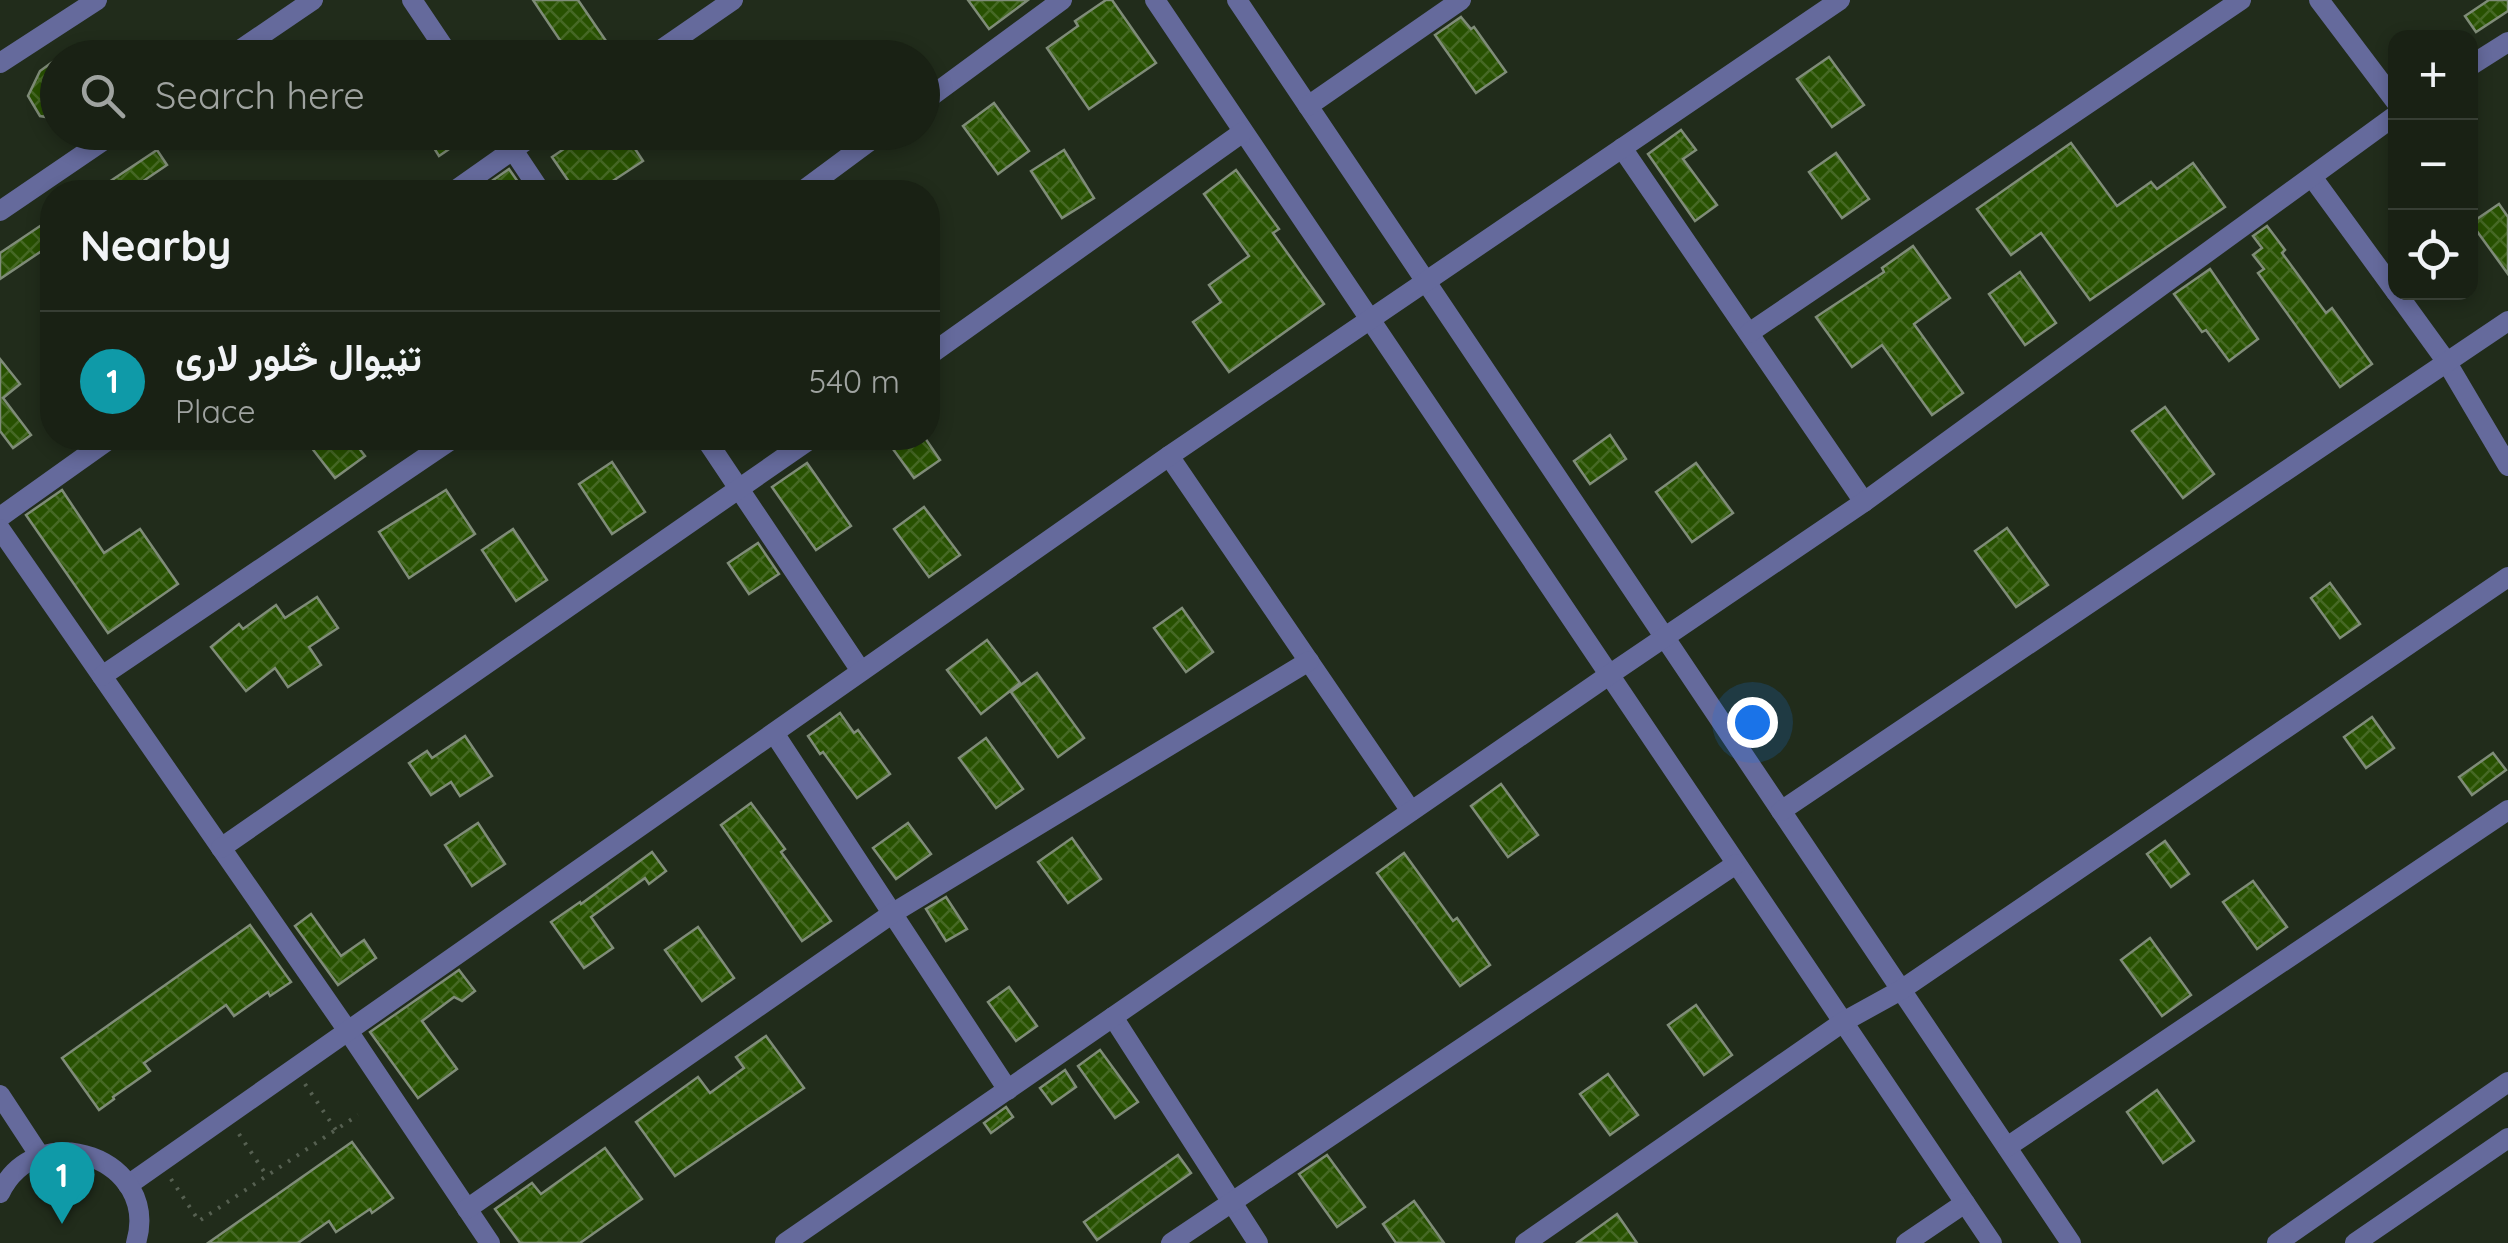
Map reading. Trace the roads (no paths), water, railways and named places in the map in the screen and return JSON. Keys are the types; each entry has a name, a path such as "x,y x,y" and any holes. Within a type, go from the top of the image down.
{"street":[{"path":"0,63 97,0"},
{"path":"254,40 313,0"},
{"path":"412,0 439,40"},
{"path":"674,40 733,0"},
{"path":"940,90 1062,0"},
{"path":"1156,0 1992,1243"},
{"path":"1237,0 2071,1243"},
{"path":"1308,106 1461,0"},
{"path":"128,1184 1169,456 1840,0"},
{"path":"1748,333 2241,0"},
{"path":"2318,0 2388,92"},
{"path":"2478,61 2508,42"},
{"path":"785,1243 1864,502 2389,120"},
{"path":"940,347 1242,132"},
{"path":"1622,148 1864,502"},
{"path":"46,180 90,150"},
{"path":"466,180 497,150"},
{"path":"513,150 533,180"},
{"path":"817,180 858,150"},
{"path":"2312,177 2388,281"},
{"path":"0,211 40,184"},
{"path":"2402,300 2446,361 2508,466"},
{"path":"1781,811 2508,320"},
{"path":"0,517 94,450"},
{"path":"102,676 436,450"},
{"path":"712,450 861,672"},
{"path":"221,848 795,450"},
{"path":"1169,456 1411,811"},
{"path":"0,528 490,1243"},
{"path":"1525,1243 1843,1022 1901,990 2508,577"},
{"path":"467,1209 893,913 1310,661"},
{"path":"774,732 1008,1090"},
{"path":"2007,1147 2508,810"},
{"path":"1171,1243 1736,864"},
{"path":"1113,1017 1258,1243"},
{"path":"2277,1243 2508,1082"},
{"path":"0,1095 40,1156"},
{"path":"2355,1243 2508,1138"},
{"path":"1,1188 18,1168 40,1156 64,1151 89,1155 111,1166 128,1184 138,1208 140,1232 136,1243"},
{"path":"1906,1243 1965,1203"}],"place":[{"name":"تڼیوال څلور لاری","path":"62,1224"}]}
